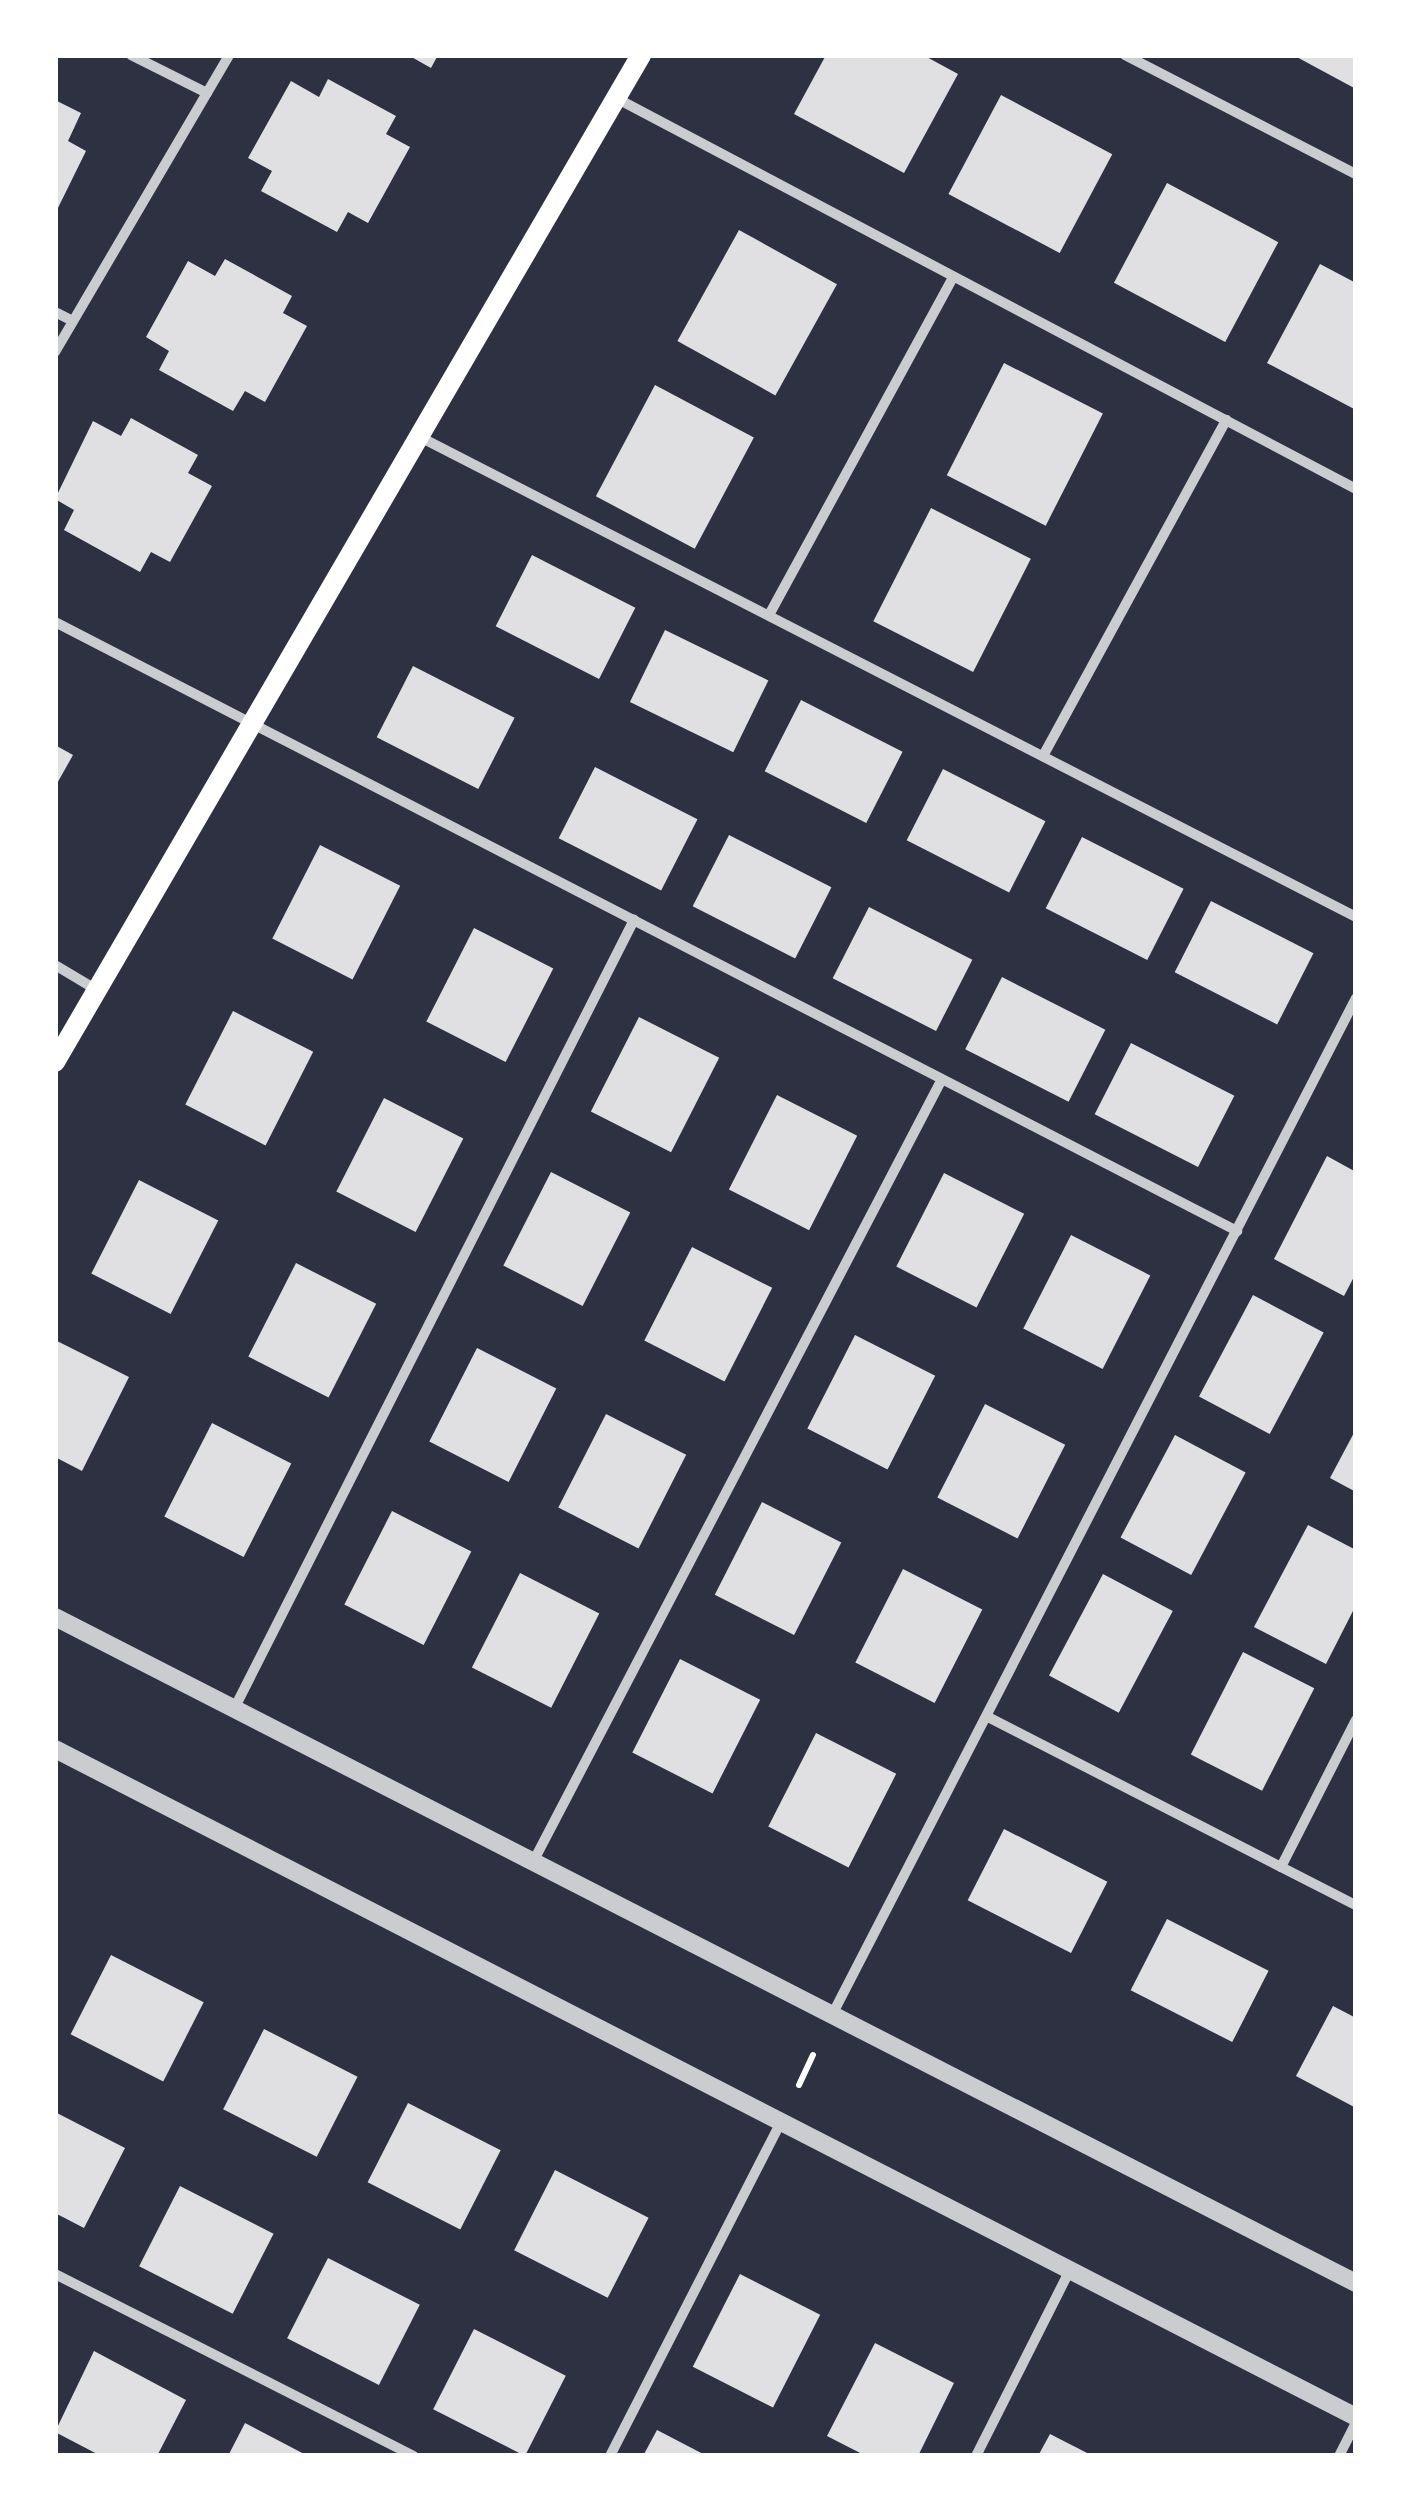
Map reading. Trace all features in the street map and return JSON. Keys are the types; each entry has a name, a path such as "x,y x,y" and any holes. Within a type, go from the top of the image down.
{"main road":[{"path":"55,1062 641,55"}],"street":[{"path":"131,55 207,93"},
{"path":"55,352 229,55"},
{"path":"1125,55 1356,174"},
{"path":"616,98 1356,488"},
{"path":"769,615 953,277"},
{"path":"55,312 73,321"},
{"path":"1043,756 1226,420"},
{"path":"419,436 1356,917"},
{"path":"55,622 1237,1231"},
{"path":"234,1709 634,920"},
{"path":"55,964 97,990"},
{"path":"832,2015 1356,998"},
{"path":"533,1862 942,1079"},
{"path":"55,1617 1356,2283"},
{"path":"988,1717 1356,1905"},
{"path":"1280,1866 1356,1720"},
{"path":"55,1749 1356,2420 1339,2456"},
{"path":"610,2456 782,2122"},
{"path":"976,2456 1070,2270"},
{"path":"55,2274 413,2456"}],"path":[{"path":"782,2122 832,2015"}],"building":[{"path":"408,55 438,55 431,68"},
{"path":"826,55 923,55 958,74 904,173 794,114"},
{"path":"1293,55 1356,55 1356,89"},
{"path":"328,79 396,116 386,134 410,147 368,223 348,212 337,232 261,191 272,171 248,158 291,81 319,97"},
{"path":"1001,95 1112,154 1060,253 948,194"},
{"path":"55,100 81,113 68,141 86,151 55,214"},
{"path":"1167,183 1278,242 1225,342 1114,283"},
{"path":"739,230 837,284 775,395 677,341"},
{"path":"225,259 292,296 283,313 307,326 265,402 245,391 233,411 159,370 169,351 146,337 188,261 215,276"},
{"path":"1320,264 1356,283 1356,410 1267,363"},
{"path":"1004,363 1103,413 1046,526 947,475"},
{"path":"655,385 754,438 695,549 596,496"},
{"path":"131,418 198,455 188,473 212,486 170,562 151,552 140,572 64,530 74,510 55,499 93,421 121,436"},
{"path":"931,508 1031,559 973,672 873,621"},
{"path":"532,555 635,608 599,679 496,626"},
{"path":"665,630 768,680 733,752 630,702"},
{"path":"413,666 515,718 478,789 377,737"},
{"path":"801,700 903,752 866,823 765,771"},
{"path":"55,745 73,755 55,787"},
{"path":"595,767 697,819 661,890 559,838"},
{"path":"943,769 1045,821 1009,892 907,840"},
{"path":"729,835 831,887 795,958 693,906"},
{"path":"1082,837 1184,889 1147,960 1046,908"},
{"path":"320,845 400,886 353,979 272,939"},
{"path":"1211,901 1313,953 1277,1024 1175,972"},
{"path":"869,907 972,960 936,1031 833,978"},
{"path":"474,928 553,968 506,1062 426,1022"},
{"path":"1002,977 1105,1030 1069,1102 965,1049"},
{"path":"233,1011 313,1052 266,1145 185,1105"},
{"path":"639,1017 719,1058 671,1152 591,1111"},
{"path":"1131,1043 1234,1096 1198,1167 1095,1114"},
{"path":"777,1095 857,1136 809,1230 729,1189"},
{"path":"384,1098 463,1138 416,1232 336,1192"},
{"path":"1327,1156 1356,1172 1356,1273 1344,1296 1274,1259"},
{"path":"551,1172 630,1212 583,1306 503,1266"},
{"path":"944,1173 1024,1214 977,1307 896,1267"},
{"path":"139,1180 218,1220 171,1314 91,1274"},
{"path":"1071,1235 1150,1275 1103,1369 1023,1329"},
{"path":"692,1247 772,1288 725,1381 644,1341"},
{"path":"296,1263 376,1304 329,1397 248,1357"},
{"path":"1253,1295 1324,1333 1270,1434 1199,1397"},
{"path":"855,1335 935,1376 888,1469 807,1429"},
{"path":"55,1340 129,1377 82,1471 55,1457"},
{"path":"477,1348 556,1388 509,1482 429,1442"},
{"path":"985,1404 1065,1445 1018,1538 937,1498"},
{"path":"606,1414 686,1455 639,1548 558,1508"},
{"path":"212,1423 291,1463 244,1557 164,1517"},
{"path":"1356,1429 1356,1492 1330,1478"},
{"path":"1175,1435 1246,1473 1191,1575 1121,1537"},
{"path":"762,1502 841,1542 794,1635 715,1595"},
{"path":"392,1511 471,1551 424,1645 344,1605"},
{"path":"1308,1525 1356,1550 1356,1605 1326,1664 1254,1627"},
{"path":"903,1569 982,1609 935,1703 855,1663"},
{"path":"520,1573 599,1613 551,1708 472,1667"},
{"path":"1103,1574 1173,1611 1119,1713 1049,1676"},
{"path":"1243,1652 1314,1688 1262,1791 1191,1754"},
{"path":"680,1659 760,1700 713,1793 632,1753"},
{"path":"816,1733 896,1774 849,1867 768,1827"},
{"path":"1004,1829 1107,1882 1071,1953 968,1900"},
{"path":"1167,1919 1269,1971 1232,2042 1131,1990"},
{"path":"111,1955 204,2002 163,2082 71,2034"},
{"path":"1333,2006 1356,2018 1356,2108 1296,2076"},
{"path":"264,2029 358,2077 317,2157 223,2109"},
{"path":"408,2103 501,2150 460,2230 368,2182"},
{"path":"55,2112 125,2148 84,2228 55,2213"},
{"path":"555,2170 649,2218 608,2298 514,2250"},
{"path":"180,2186 274,2234 233,2314 139,2266"},
{"path":"328,2258 420,2305 379,2385 287,2338"},
{"path":"740,2274 820,2315 773,2408 693,2367"},
{"path":"474,2329 566,2376 525,2456 433,2409"},
{"path":"875,2343 954,2383 918,2456 866,2456 827,2436"},
{"path":"94,2351 186,2400 157,2456 101,2456 55,2432"},
{"path":"245,2423 308,2456 228,2456"},
{"path":"657,2430 707,2456 643,2456"},
{"path":"1050,2434 1093,2456 1038,2456"}]}
